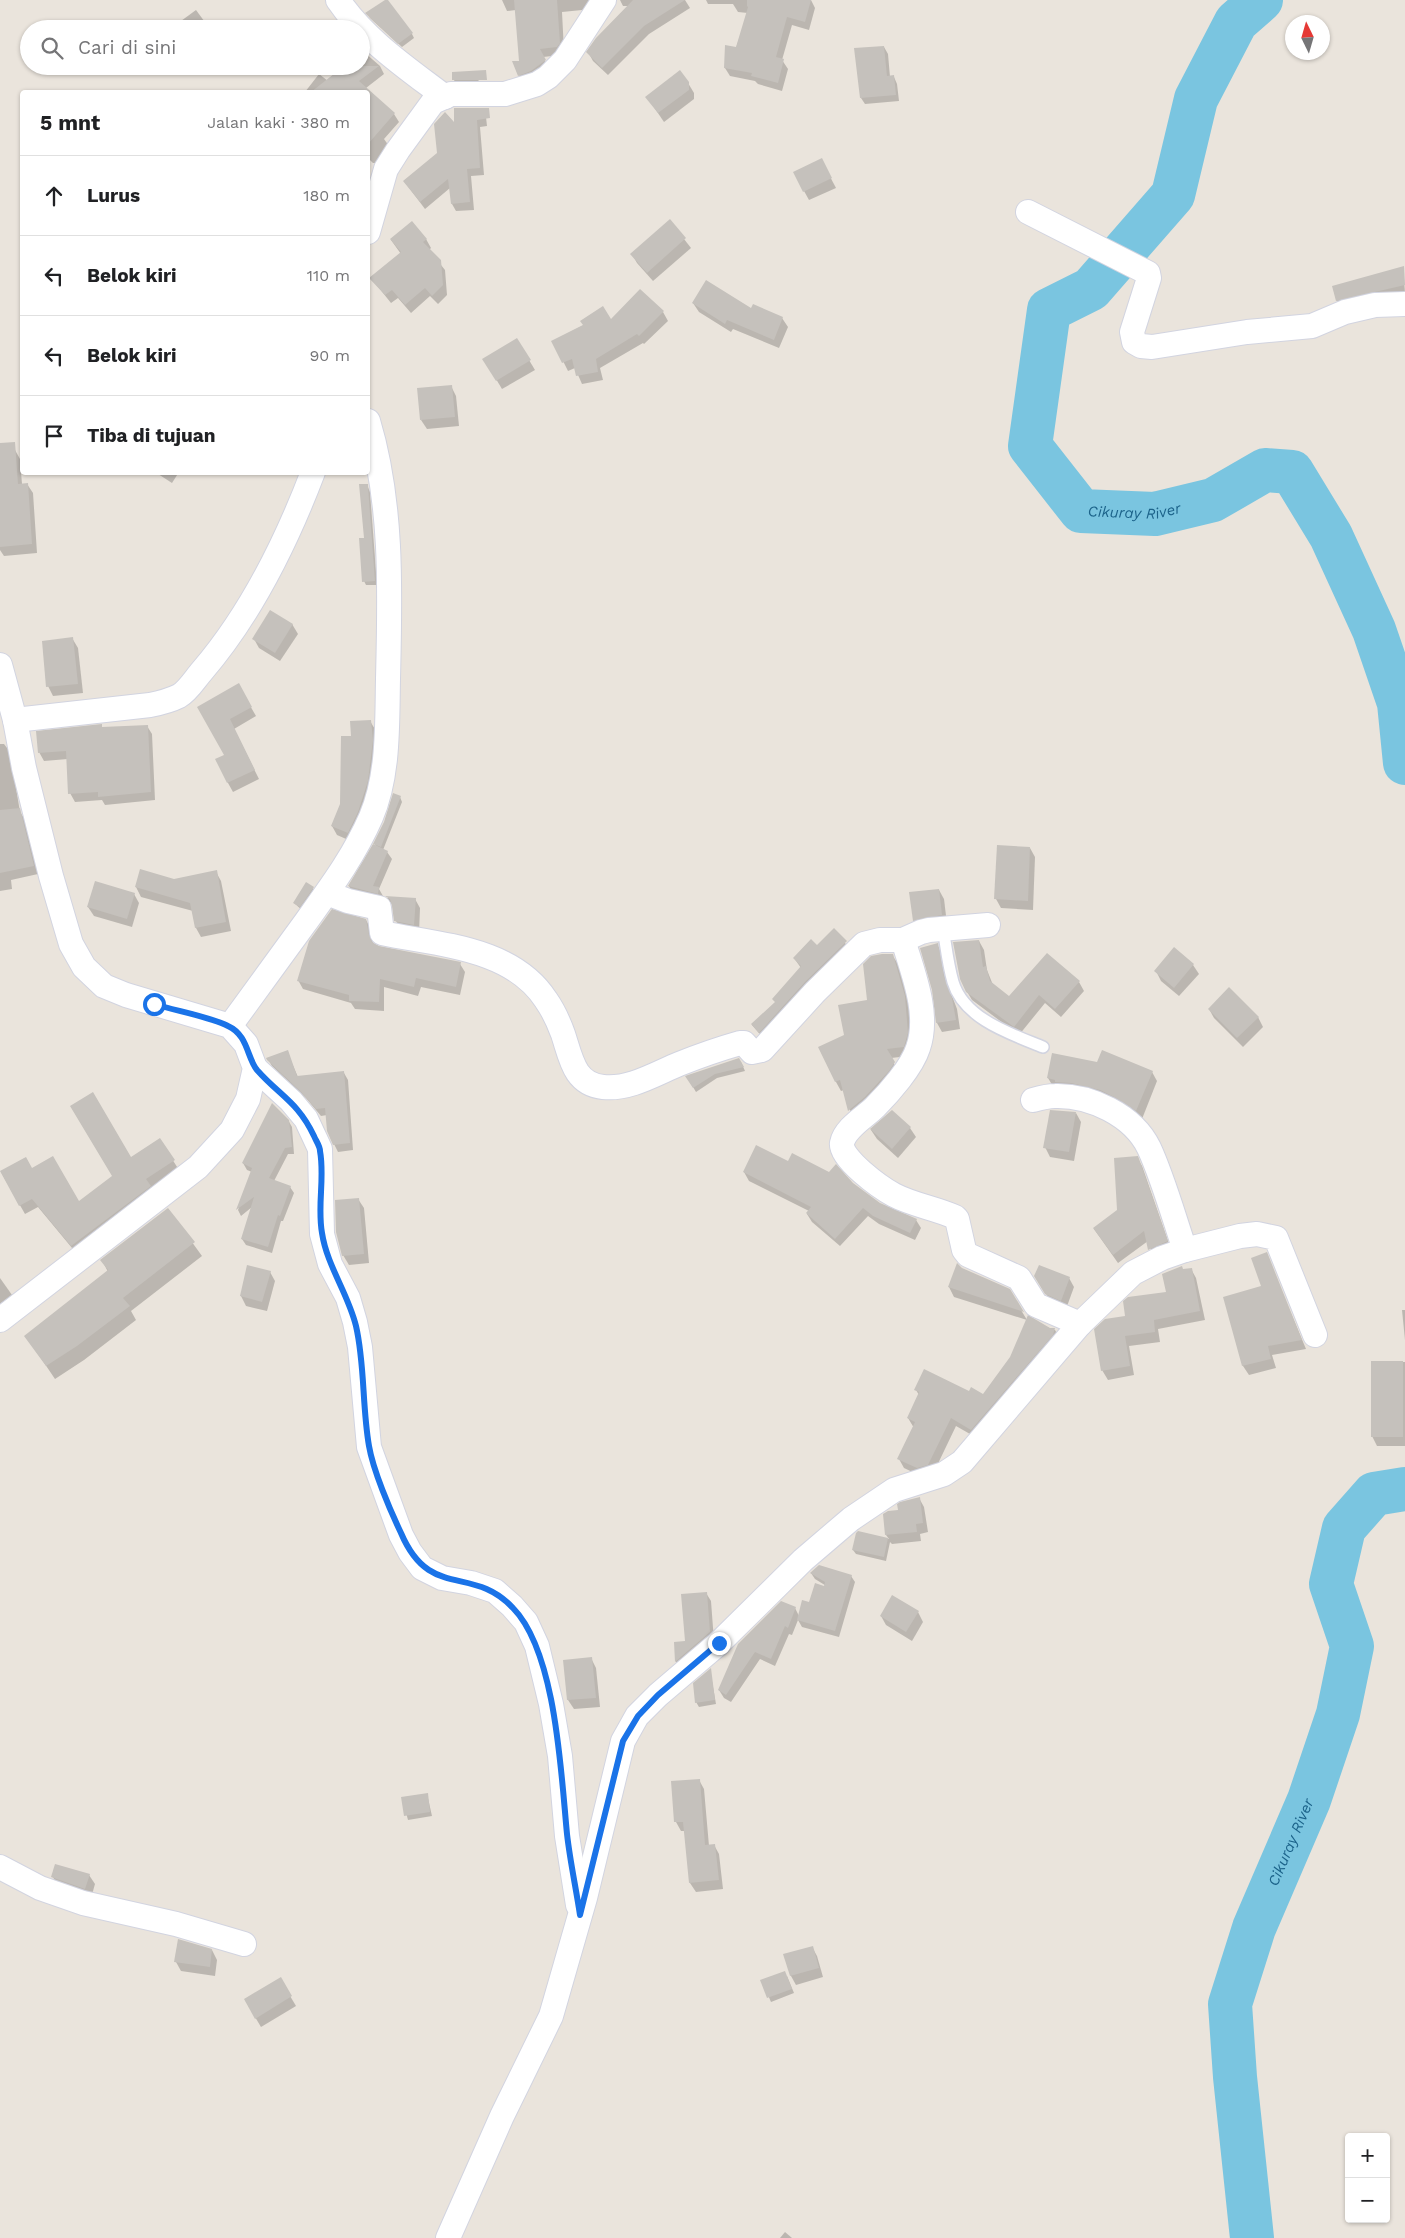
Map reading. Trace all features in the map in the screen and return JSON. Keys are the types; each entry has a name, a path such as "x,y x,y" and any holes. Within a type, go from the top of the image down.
{"street":[{"path":"338,0 355,20"},
{"path":"370,225 386,169 433,102 451,94 505,94 537,84 548,77 565,60 604,0"},
{"path":"370,36 388,54 445,97"},
{"path":"1028,212 1086,243 1147,272 1149,276 1132,336 1136,344 1146,347 1246,332 1306,327 1352,310 1375,305 1405,304"},
{"path":"230,1026 327,893 354,852 372,815 382,780 386,751 390,622 388,558 381,472 370,429"},
{"path":"15,720 150,705 167,702 180,695 216,655 254,600 300,506 312,475"},
{"path":"0,665 58,900 71,944 84,967 104,986 126,996 230,1026 246,1044 255,1068 291,1101 306,1119 320,1149 322,1234 330,1264 348,1298 355,1322 360,1347 369,1447 401,1535 410,1552 422,1568 442,1578 472,1583 494,1591 512,1606 526,1622 537,1646 551,1704 560,1756 567,1836 580,1915"},
{"path":"327,893 348,901 380,908 380,929 382,933 474,950 524,976 546,1000 562,1032 579,1076 593,1086 609,1088 632,1084 709,1052 740,1042 744,1043 752,1052 762,1050 815,992 864,944 880,940 904,940 921,932 943,928 988,924"},
{"path":"904,940 917,990 922,1022 918,1048 910,1064 876,1106 845,1135 842,1143 843,1153 873,1181 894,1195 955,1217 964,1250 968,1256 1018,1278 1036,1305 1080,1324"},
{"path":"0,1320 198,1167 232,1130 248,1100 255,1068"},
{"path":"1033,1100 1055,1096 1080,1098 1100,1105 1131,1124 1149,1148 1185,1250"},
{"path":"448,2238 502,2116 551,2016 580,1915 623,1741 638,1716 658,1695 719,1643 803,1560 851,1519 894,1490 944,1474 962,1462 1080,1324 1133,1273 1162,1258 1185,1250 1240,1236 1257,1234 1276,1238 1315,1335"},
{"path":"0,1867 40,1888 83,1903 176,1924 244,1944"}],"lane":[{"path":"943,928 953,982 958,994 969,1007 998,1029 1043,1047"}],"building":[{"path":"388,0 413,33 398,44 365,13"},
{"path":"514,0 557,0 560,43 557,47 540,49 546,60 531,71 518,76 512,61 519,61"},
{"path":"633,0 685,0 644,26 602,68 586,52 596,38"},
{"path":"747,0 811,0 805,22 787,17 776,57 784,59 778,83 751,76 752,73 724,68 725,45 736,47 748,7"},
{"path":"884,46 887,76 894,75 896,95 860,98 854,48"},
{"path":"370,66 379,66 370,73"},
{"path":"486,70 487,80 452,80 452,72"},
{"path":"680,70 689,82 689,90 658,113 645,97"},
{"path":"333,75 367,75 359,81 369,90 314,90"},
{"path":"370,91 395,113 370,142"},
{"path":"454,108 489,108 490,118 477,120 480,168 467,169 470,202 451,204 448,179 420,202 403,181 437,153 434,124 445,112 454,122"},
{"path":"822,158 832,178 803,192 793,172"},
{"path":"670,219 686,238 647,273 630,254"},
{"path":"412,221 427,239 423,242 441,260 443,285 432,296 425,288 405,305 392,290 385,295 370,279 401,252 390,239"},
{"path":"1404,266 1405,285 1336,301 1332,286"},
{"path":"706,280 751,308 753,304 783,317 774,340 727,320 725,324 692,303"},
{"path":"640,289 664,311 639,336 637,334 596,359 598,372 576,376 572,359 562,363 551,341 583,325 580,321 603,306 611,319"},
{"path":"517,338 531,360 496,381 482,359"},
{"path":"452,385 455,417 420,420 417,388"},
{"path":"15,442 18,484 28,483 32,544 0,547 0,443"},
{"path":"359,484 368,484 375,581 362,582 359,538 364,538"},
{"path":"270,610 293,624 275,653 252,639"},
{"path":"73,637 78,684 46,687 42,641"},
{"path":"239,683 252,707 230,719 255,770 227,783 215,759 224,755 197,707"},
{"path":"371,720 373,740 368,781 358,812 348,833 331,826 340,804 341,736 351,736 350,721"},
{"path":"102,724 102,727 148,725 151,792 98,797 98,792 68,794 66,751 38,753 36,731"},
{"path":"393,793 401,796 381,847 373,844 384,822"},
{"path":"20,808 34,866 0,873 0,810"},
{"path":"373,844 388,851 373,886 379,887 378,894 348,886"},
{"path":"997,845 1030,847 1028,901 994,899"},
{"path":"140,869 174,879 217,870 226,922 195,928 190,903 135,887"},
{"path":"95,881 135,893 127,919 87,907"},
{"path":"306,882 314,887 300,907 293,903"},
{"path":"939,889 942,915 913,921 909,892"},
{"path":"385,896 416,898 414,925 394,921 390,899"},
{"path":"332,909 366,919 372,942 379,946 461,962 456,987 416,978 414,987 380,979 379,1002 349,1001 349,995 297,981 309,941"},
{"path":"834,928 847,941 805,982 759,1033 751,1024 775,1002 772,999 801,966 793,958 811,939 817,945"},
{"path":"979,940 983,967 986,966 990,981 1009,996 1047,953 1080,981 1055,1009 1039,995 1014,1027 966,992 960,979 953,942"},
{"path":"938,943 944,977 952,998 956,1020 936,1023 932,990 920,948"},
{"path":"1174,947 1194,964 1174,988 1154,971"},
{"path":"893,954 905,996 908,1033 904,1047 887,1049 895,1062 889,1071 865,1097 848,1111 840,1080 835,1082 818,1047 844,1035 838,1005 867,1000 863,964 871,956"},
{"path":"1229,987 1259,1017 1237,1038 1208,1009"},
{"path":"288,1050 297,1076 344,1071 350,1143 333,1145 327,1131 325,1108 316,1109 266,1058"},
{"path":"1102,1050 1153,1071 1136,1111 1100,1090 1071,1083 1055,1082 1055,1080 1047,1078 1052,1053 1097,1062"},
{"path":"739,1058 744,1067 715,1074 693,1088 685,1076"},
{"path":"93,1092 131,1157 160,1138 175,1160 146,1179 151,1186 71,1246 32,1199 19,1206 0,1171 26,1157 32,1168 53,1156 79,1201 112,1176 70,1106"},
{"path":"272,1103 289,1120 292,1147 285,1148 269,1178 291,1186 280,1216 278,1215 268,1247 241,1239 254,1197 236,1210 252,1168 242,1163"},
{"path":"892,1110 911,1127 892,1149 870,1129"},
{"path":"1050,1110 1076,1112 1069,1152 1043,1148"},
{"path":"756,1145 788,1161 792,1153 829,1172 836,1164 853,1183 880,1203 917,1219 910,1233 873,1216 863,1208 835,1239 806,1213 811,1207 743,1172"},
{"path":"1138,1156 1168,1241 1148,1250 1144,1231 1113,1255 1093,1228 1117,1210 1114,1158"},
{"path":"359,1198 364,1254 342,1256 336,1232 335,1200"},
{"path":"168,1208 195,1242 123,1298 130,1306 77,1346 46,1366 24,1336 108,1270 100,1260"},
{"path":"1267,1252 1302,1340 1268,1346 1271,1359 1242,1366 1223,1297 1261,1286 1251,1258"},
{"path":"957,1263 962,1268 1010,1289 1024,1312 948,1287"},
{"path":"247,1265 271,1271 262,1302 240,1296"},
{"path":"1039,1265 1070,1277 1061,1301 1045,1294 1034,1276"},
{"path":"1182,1266 1183,1269 1192,1268 1200,1311 1154,1320 1155,1332 1125,1336 1130,1366 1101,1371 1094,1329 1105,1319 1125,1316 1123,1301 1128,1297 1166,1292 1162,1274"},
{"path":"1028,1315 1050,1328 1055,1328 1053,1335 971,1430 951,1418 928,1465 917,1468 897,1459 915,1422 907,1418 919,1392 914,1390 924,1369 969,1391 971,1387 983,1394 1010,1357"},
{"path":"1371,1361 1403,1361 1403,1437 1371,1437"},
{"path":"920,1497 923,1523 916,1524 917,1532 885,1535 883,1514 888,1511 898,1510 897,1504 900,1502"},
{"path":"858,1531 888,1538 884,1557 852,1550"},
{"path":"819,1565 852,1575 835,1631 797,1620 802,1600 809,1602 815,1583 824,1586 825,1582 810,1573"},
{"path":"707,1592 710,1632 675,1662 674,1642 685,1641 681,1594"},
{"path":"892,1595 919,1611 906,1632 880,1616"},
{"path":"781,1601 796,1607 788,1628 785,1626 771,1659 755,1652 726,1695 718,1690 738,1644"},
{"path":"592,1657 596,1698 567,1700 563,1660"},
{"path":"711,1668 715,1700 695,1703 693,1683"},
{"path":"700,1779 705,1845 715,1844 719,1880 689,1883 683,1822 674,1822 671,1781"},
{"path":"428,1793 430,1812 404,1816 401,1797"},
{"path":"55,1864 90,1874 85,1889 51,1877"},
{"path":"178,1939 212,1949 210,1967 174,1962"},
{"path":"813,1946 819,1968 790,1976 783,1954"},
{"path":"785,1971 792,1989 767,1998 760,1980"},
{"path":"281,1977 292,1996 255,2019 244,1999"}],"waterway":[{"name":"Cikuray River","path":"1261,0 1236,22 1196,99 1173,195 1091,289 1049,310 1030,446 1081,511 1155,514 1213,500 1265,470 1292,472 1331,536 1374,630 1399,703 1405,763"},
{"name":"Cikuray River","path":"1252,2238 1235,2077 1230,2004 1254,1928 1309,1800 1338,1714 1352,1646 1331,1584 1344,1528 1374,1494 1405,1489"}],"route":[{"path":"154,1004 230,1026 246,1044 255,1068 291,1101 306,1119 320,1149 322,1234 330,1264 348,1298 355,1322 360,1347 369,1447 388,1503 401,1535 410,1552 422,1568 442,1578 472,1583 494,1591 512,1606 526,1622 537,1646 551,1704 560,1756 567,1836 580,1915 623,1741 638,1716 658,1695 719,1643"}]}
